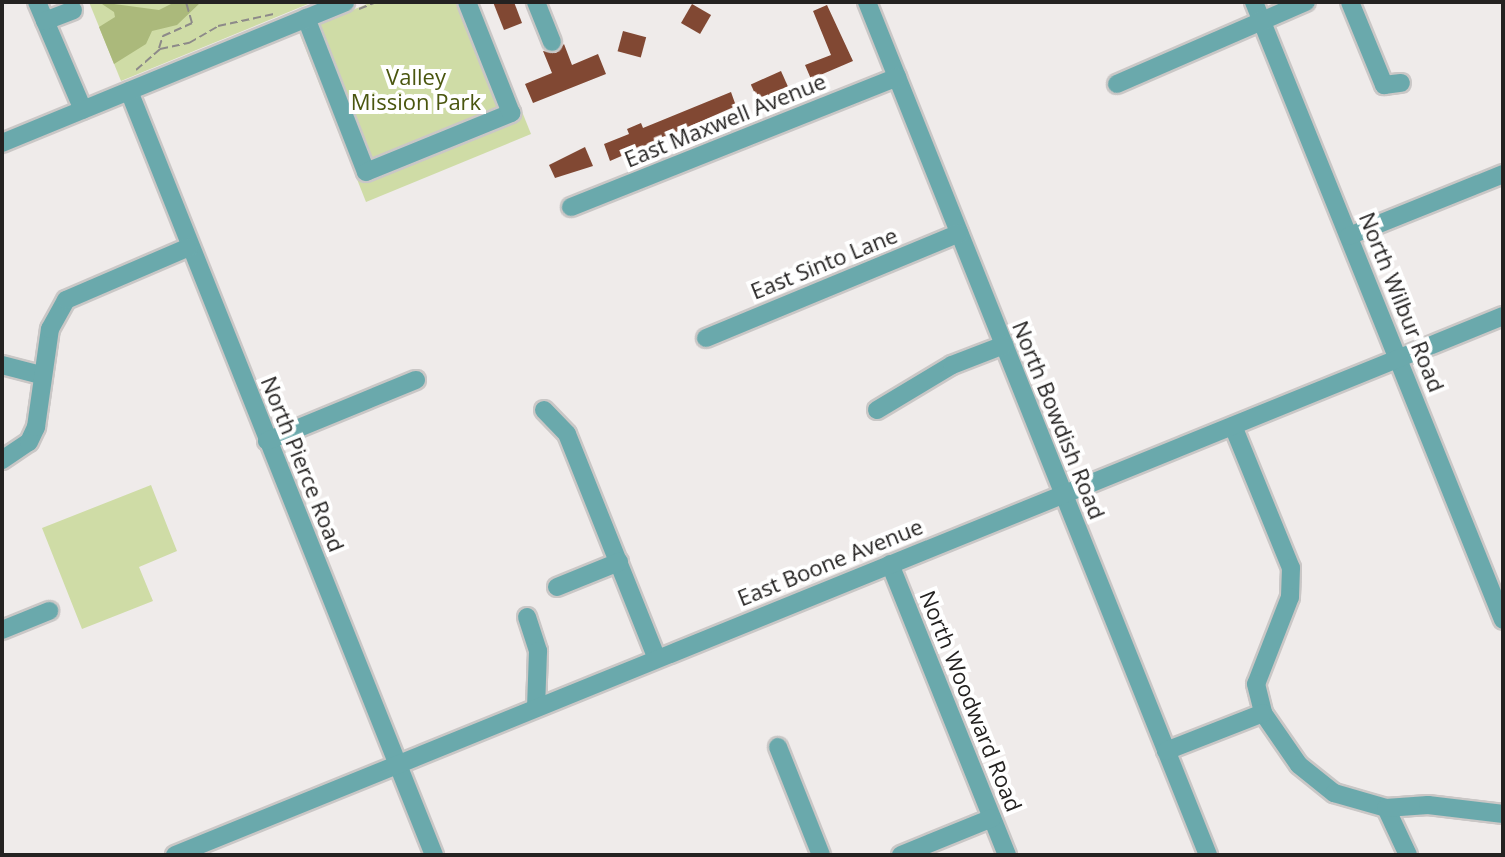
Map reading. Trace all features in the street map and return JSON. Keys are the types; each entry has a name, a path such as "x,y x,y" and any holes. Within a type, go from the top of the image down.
{"street":[{"path":"37,2 83,110"},
{"path":"2,143 83,110 131,82 345,2"},
{"path":"306,18 366,172 511,113 467,2"},
{"path":"536,2 552,42"},
{"name":"North Bowdish Road","path":"867,2 1208,855"},
{"name":"North Wilbur Road","path":"1254,2 1503,620"},
{"path":"1117,84 1306,2"},
{"path":"1350,2 1384,85 1401,83"},
{"path":"45,21 73,10"},
{"name":"East Maxwell Avenue","path":"571,207 897,77"},
{"name":"North Pierce Road","path":"131,82 189,247 434,855"},
{"path":"1349,236 1503,174"},
{"name":"East Sinto Lane","path":"706,338 959,233"},
{"path":"2,460 29,442 50,329 66,300 189,247"},
{"name":"East Boone Avenue","path":"179,854 656,657 1503,316"},
{"path":"877,410 952,365 1004,345"},
{"path":"2,365 41,375"},
{"path":"267,441 416,380"},
{"path":"544,410 567,434 656,657"},
{"path":"1233,426 1291,568 1290,597 1256,684 1263,713 1299,765 1334,793 1386,808 1428,805 1503,814"},
{"path":"557,587 619,562"},
{"name":"North Woodward Road","path":"890,564 1007,855"},
{"path":"2,630 49,611"},
{"path":"527,617 538,651 536,707"},
{"path":"1166,751 1263,713"},
{"path":"778,747 821,855"},
{"path":"1386,808 1408,855"},
{"path":"901,855 992,818"}],"path":[{"path":"160,49 160,39 192,23 186,2"},
{"path":"131,82 160,49 189,43 218,26 278,14"}],"green space":[{"path":"89,2 313,2 121,81"},
{"path":"99,2 159,10 175,2 201,2 177,25 152,31 146,44 114,64 99,27 115,17 114,12"},
{"name":"Valley Mission Park","path":"372,2 478,2 531,134 366,202 299,32"},
{"path":"151,485 177,551 139,567 153,601 82,629 42,528"}],"building":[{"path":"493,2 514,2 522,23 504,30"},
{"path":"692,4 711,15 700,34 681,23"},
{"path":"827,5 853,61 811,79 805,65 831,55 813,11"},
{"path":"623,31 646,37 641,57 618,51"},
{"path":"564,44 572,65 598,54 606,74 533,103 525,84 552,73 543,51 556,53"},
{"path":"781,71 788,87 758,100 751,84"},
{"path":"731,92 736,106 610,161 604,144 629,134 627,129 641,123 643,128"},
{"path":"585,147 593,166 555,178 549,165"}]}
